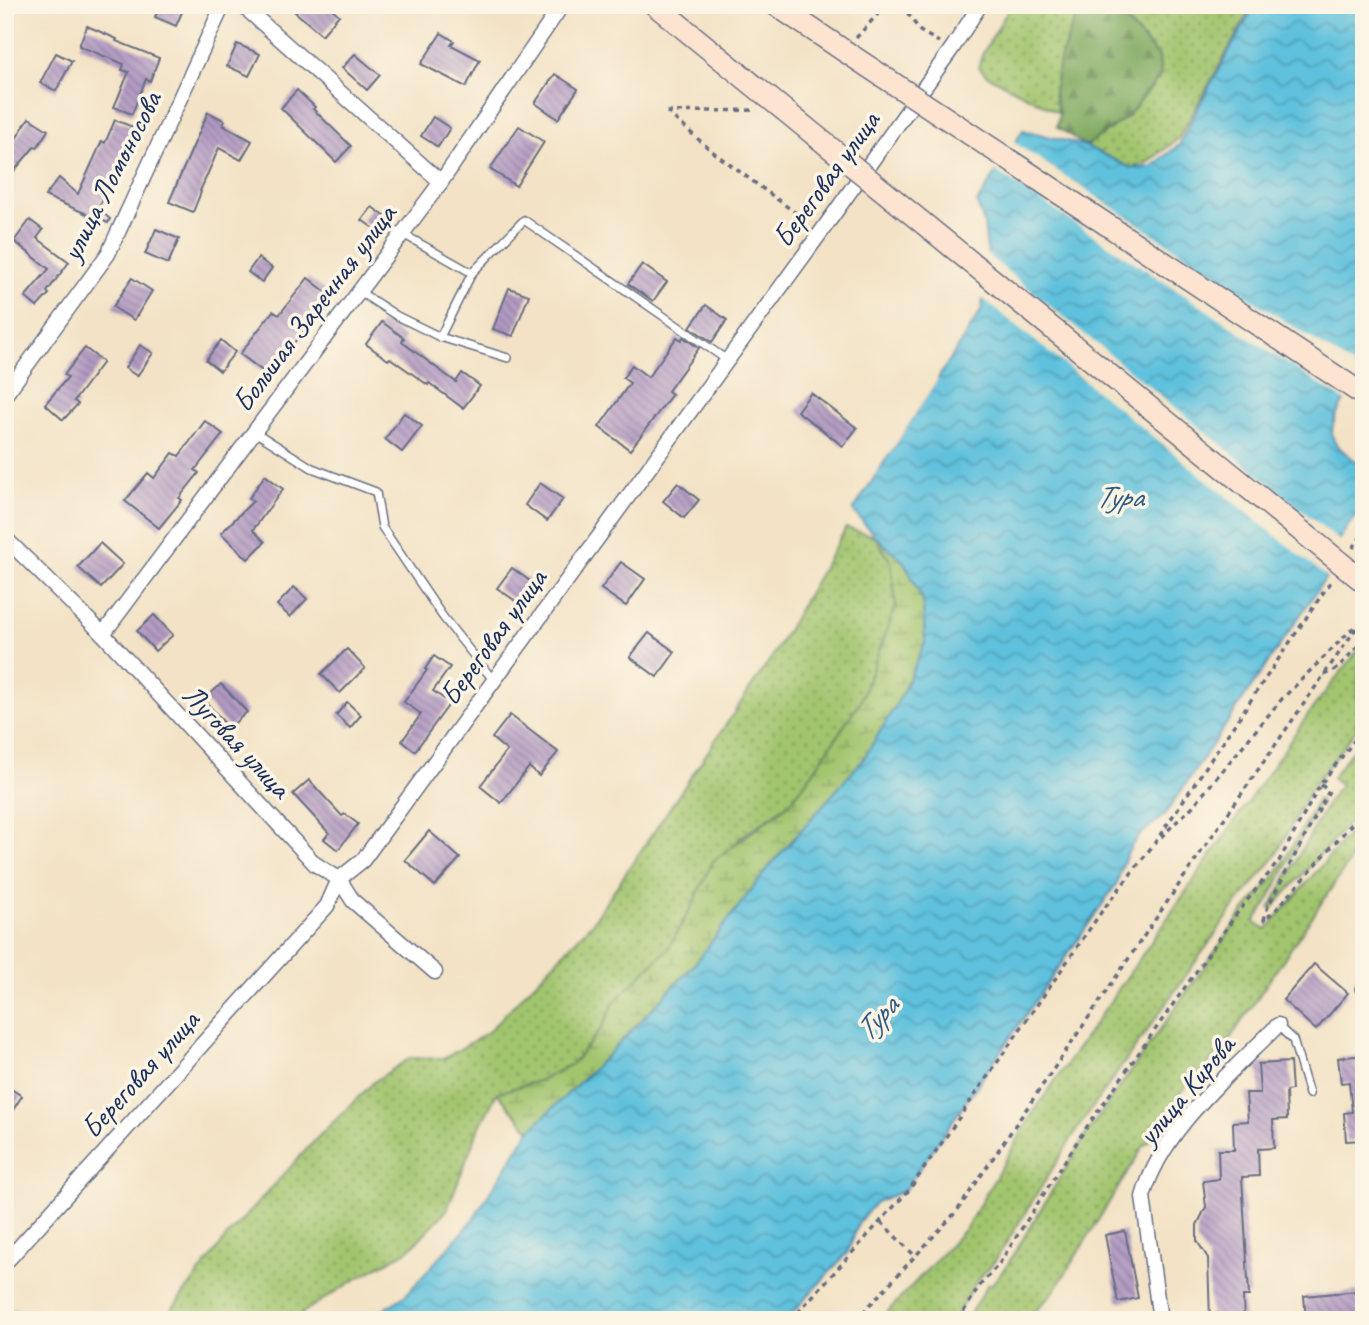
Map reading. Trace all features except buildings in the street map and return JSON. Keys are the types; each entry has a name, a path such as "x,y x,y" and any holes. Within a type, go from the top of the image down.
{"main road":[{"path":"655,5 763,103 1364,582"},
{"path":"776,5 849,45 1364,395"}],"street":[{"name":"улица Ломоносова","path":"5,395 108,254 223,5"},
{"path":"242,5 441,182"},
{"name":"Береговая улица","path":"5,1263 327,906 339,879 363,860 821,232 980,5"},
{"name":"Большая Заречная улица","path":"103,634 441,182 560,8"},
{"name":"Луговая улица","path":"5,538 103,634 315,864 339,879 353,901 435,972"},
{"name":"улица Кирова","path":"1160,1320 1143,1197 1149,1178 1161,1153 1188,1117 1278,1025"}],"lane":[{"path":"440,337 472,273 524,220 727,360"},
{"path":"402,233 472,273"},
{"path":"359,291 397,316 440,337 508,358"},
{"path":"254,432 312,468 376,492 382,527 443,617 494,681"},
{"path":"1278,1025 1293,1040 1309,1094"}],"path":[{"path":"849,45 886,5"},
{"path":"902,5 920,31 932,40 953,47"},
{"path":"763,103 667,112 713,152 821,232"},
{"path":"1348,555 1364,532"},
{"path":"792,1320 909,1190 1102,911 1154,844 1333,578"},
{"path":"1154,844 1193,806 1281,700 1364,617"},
{"path":"856,1320 957,1211 1364,617"},
{"path":"1324,675 1338,668 1364,640"},
{"path":"958,1320 981,1284 999,1264 1092,1120 1240,909 1279,861 1320,785 1363,730 1360,716 1364,665"},
{"path":"1320,785 1329,791 1268,906 1264,919 1275,911 1364,810"},
{"path":"881,1222 915,1256"}],"green space":[{"path":"1011,5 1145,5 1157,15 1180,5 1253,5 1179,138 1148,162 1131,168 1086,146 1128,116 1159,57 1130,25 1109,12 1074,21 1060,60 1054,93 1059,113 986,75 979,67 982,55"},
{"path":"1145,5 1180,5 1156,15"},
{"path":"1086,11 1109,12 1130,25 1159,57 1161,75 1128,116 1086,146 1057,127 1059,113 1054,93 1060,60 1074,21"},
{"path":"846,528 875,536 891,562 896,605 860,702 790,803 740,838 690,910 667,950 615,1001 600,1031 572,1064 542,1080 497,1093 478,1130 447,1210 409,1250 358,1278 305,1311 296,1320 164,1320 229,1234 318,1137 375,1081 410,1058 445,1058 488,1032 592,923 773,655"},
{"path":"875,536 904,562 923,600 925,643 900,698 863,760 768,868 693,966 609,1054 530,1130 497,1093 542,1080 572,1064 600,1031 615,1001 667,950 713,861 790,803 860,702 896,606 891,562"},
{"path":"1360,648 1356,730 1309,792 1275,857 1236,905 1078,1128 995,1261 977,1281 953,1320 880,1320 966,1228 1033,1113 1312,709"},
{"path":"1362,737 1364,805 1272,909 1270,908 1340,785 1332,778"},
{"path":"1318,799 1321,801 1266,905 1254,922 1266,930 1364,816 1364,840 1225,1046 1178,1095 1177,1108 1145,1144 1055,1290 1028,1320 966,1320 988,1284 992,1284 1006,1267 1087,1133 1243,912 1277,874"},
{"path":"6,1310 36,1312 46,1320 5,1320"}],"water":[{"name":"Тура","path":"1255,5 1364,5 1364,370 1336,415 1332,434 1339,448 1364,468 1364,503 1328,555 1333,567 1164,816 1133,844 1124,860 1117,883 904,1191 876,1202 859,1222 848,1252 786,1320 368,1320 406,1295 471,1222 530,1130 609,1054 693,966 768,868 863,760 900,698 925,643 923,600 904,562 875,536 853,511 981,311 989,267 984,224 977,203 1023,130 1086,146 1131,168 1151,167 1179,145"}],"pier":[{"path":"1012,141 1364,373 1348,403 994,170"},
{"path":"985,253 1341,542 1331,555 1336,569 1329,579 981,297 986,267"},
{"path":"935,377 938,379 889,455 886,453"}]}
